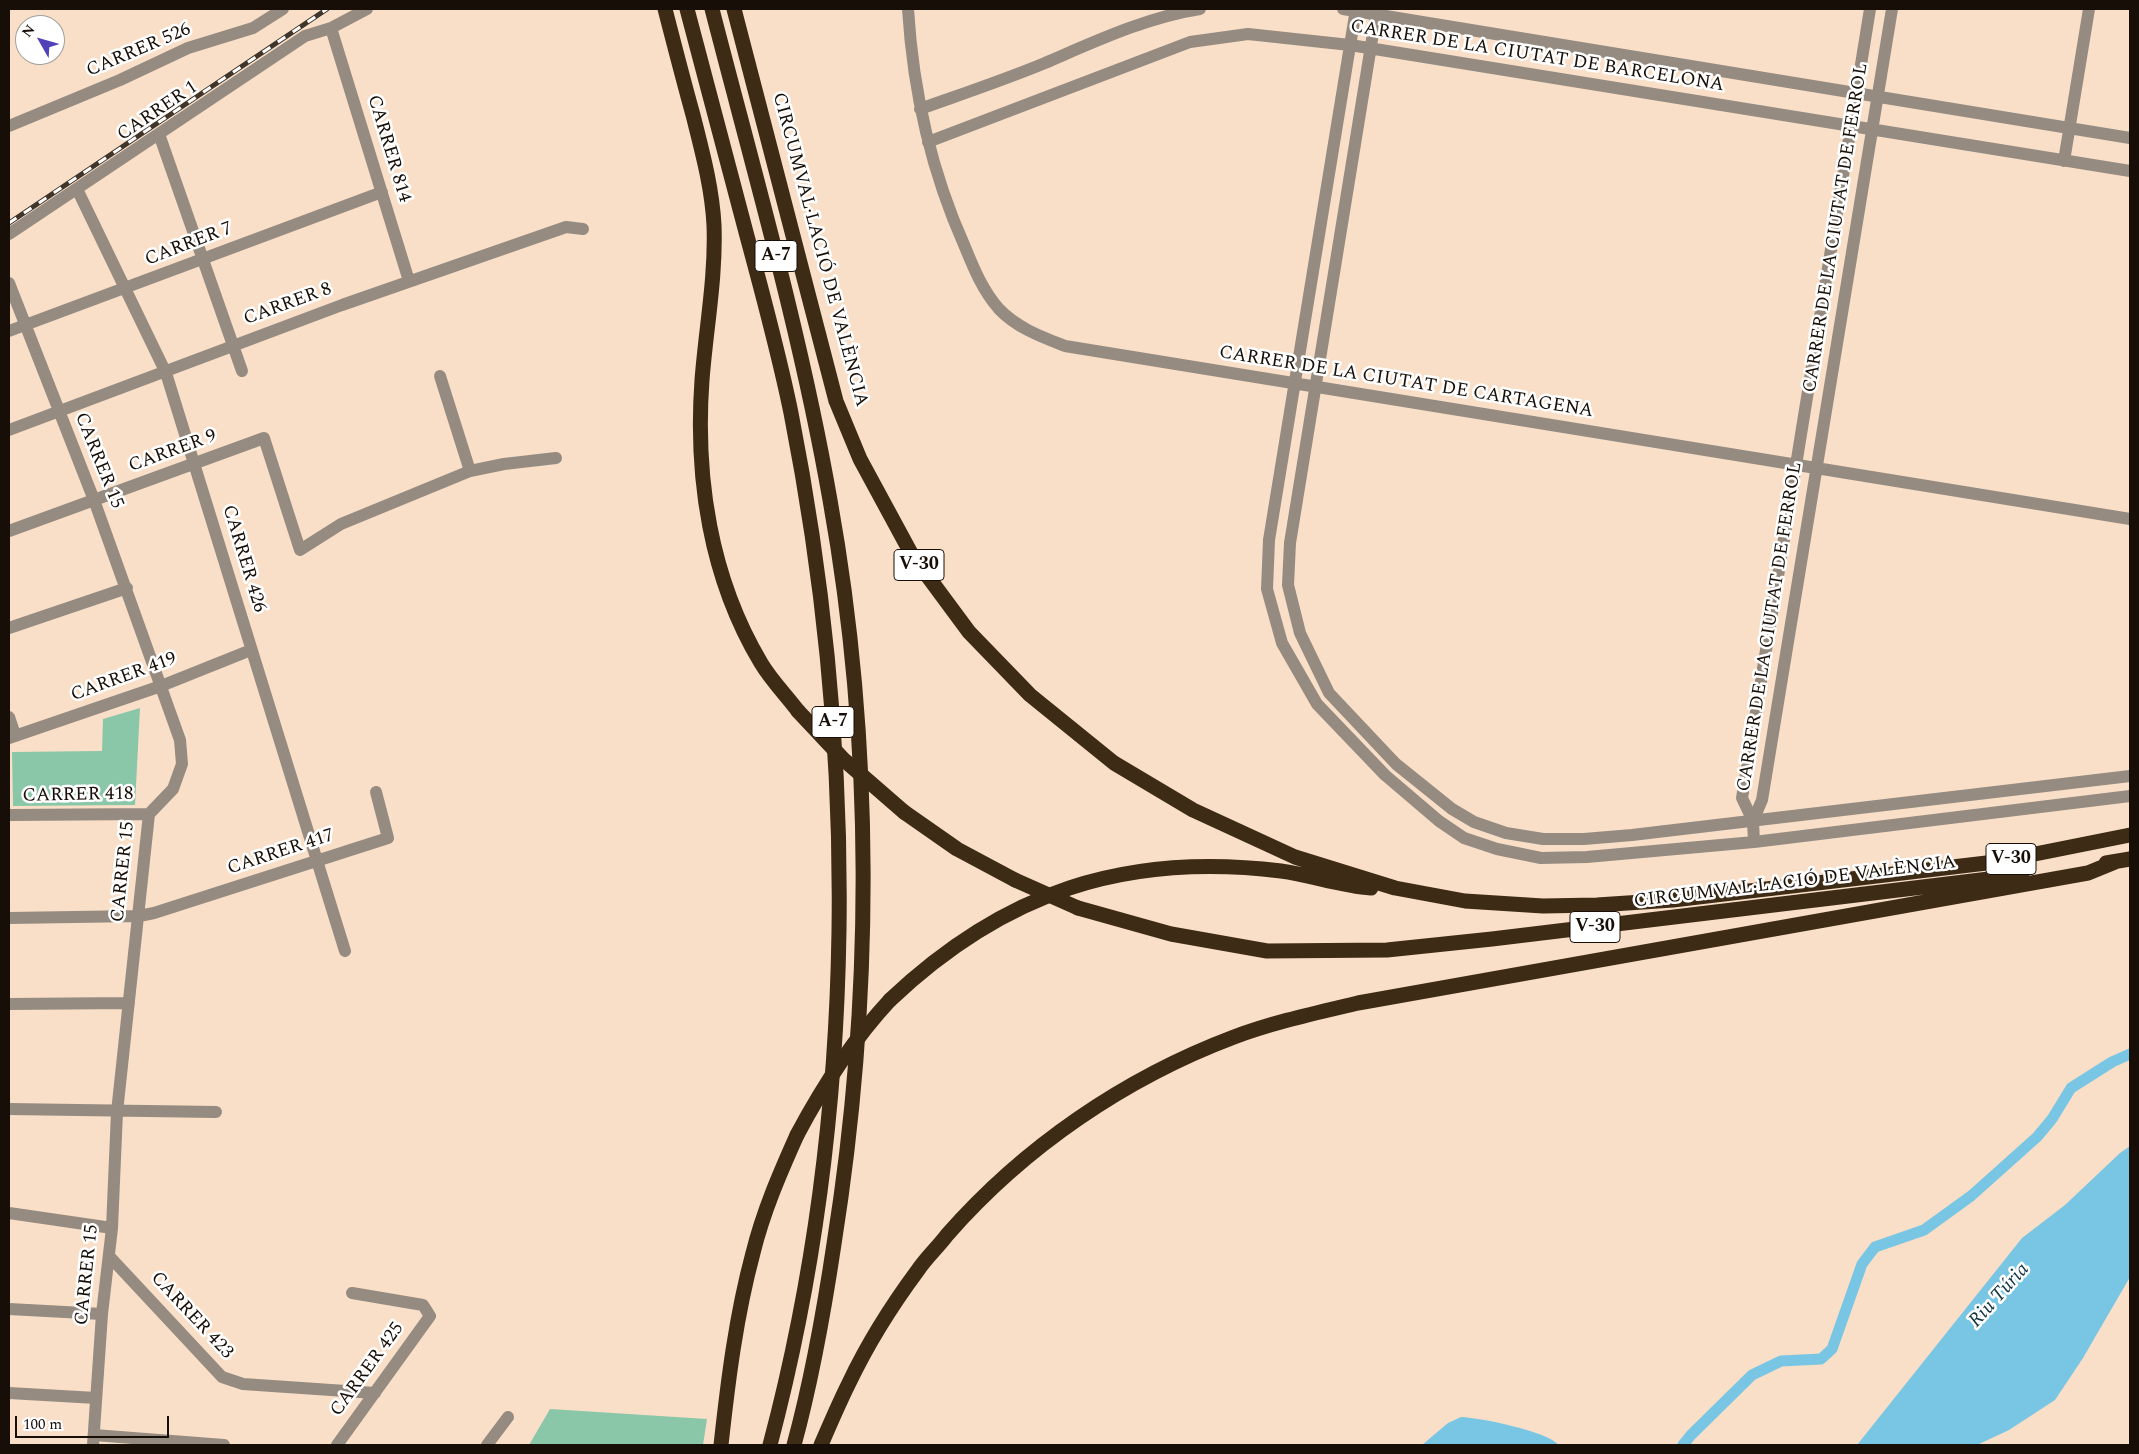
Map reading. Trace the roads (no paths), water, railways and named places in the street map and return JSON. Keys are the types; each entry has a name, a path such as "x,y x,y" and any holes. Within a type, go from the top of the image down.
{"highway":[{"name":"CIRCUMVAL·LACIÓ DE VALÈNCIA","path":"665,9 709,177 714,225 714,265 702,380 700,431 703,484 714,547 730,599 761,664 798,711 843,759 904,812 957,849 1015,880 1078,908 1171,934 1266,951 1386,950 1502,938 1981,881 2123,860"},
{"name":"A-7","path":"687,9 773,335 790,412 807,502 826,641 837,763 839,841 838,984 830,1104 819,1197 802,1298 770,1445"},
{"name":"A-7","path":"712,9 796,333 813,407 831,504 856,699 863,837 861,986 852,1106 841,1201 826,1300 794,1445"},
{"name":"CIRCUMVAL·LACIÓ DE VALÈNCIA","path":"734,9 836,401 860,459 912,555 963,624 1030,695 1114,763 1193,810 1295,857 1395,888 1465,901 1543,906 1673,900 1995,862 2130,835"},
{"path":"822,1445 849,1382 880,1326 919,1268 967,1212 1018,1164 1092,1109 1140,1080 1192,1054 1235,1036 1284,1020 1358,1003 2088,873 2123,860"},
{"path":"721,1445 728,1376 739,1310 753,1252 776,1182 797,1135 837,1066 876,1015 904,987 962,940 1015,910 1066,889 1116,875 1141,870 1212,866 1282,871 1368,888 1395,888"}],"street":[{"name":"CARRER 526","path":"9,126 120,80 188,48 253,28 283,9"},
{"path":"331,28 367,9"},
{"name":"CARRER DE LA CIUTAT DE CARTAGENA","path":"908,9 910,47 920,108 928,142 952,219 980,282 1000,310 1024,329 1065,346 2130,519"},
{"path":"920,108 1001,81 1104,38 1179,12 1200,9"},
{"path":"1352,9 1350,45 1269,540 1267,589 1282,643 1317,704 1385,775 1439,822 1464,838 1496,849 1541,858 1587,857 1754,842 2130,796"},
{"name":"CARRER DE LA CIUTAT DE BARCELONA","path":"1352,9 1376,11 2130,138"},
{"name":"CARRER DE LA CIUTAT DE FERROL","path":"1753,821 1742,798 1870,9"},
{"name":"CARRER DE LA CIUTAT DE FERROL","path":"1753,821 1762,800 1892,9"},
{"path":"2064,161 2089,9"},
{"path":"1376,11 1290,543 1288,585 1300,633 1329,693 1396,764 1452,809 1474,822 1506,833 1543,839 1584,839 1753,821 2130,776"},
{"name":"CARRER 1","path":"9,234 305,36 331,28"},
{"name":"CARRER 814","path":"331,28 410,281"},
{"name":"CARRER DE LA CIUTAT DE BARCELONA","path":"928,142 1190,42 1248,34 1370,48 2130,172"},
{"path":"159,134 242,371"},
{"name":"CARRER 426","path":"78,189 166,373 345,951"},
{"name":"CARRER 7","path":"9,331 127,289 382,192"},
{"name":"CARRER 8","path":"9,430 410,281 566,227 583,229"},
{"name":"CARRER 15","path":"9,283 127,588 180,740 182,764 173,789 148,814 139,916 116,1112 110,1257 102,1314 93,1440"},
{"path":"440,376 470,471 504,464 556,458"},
{"name":"CARRER 9","path":"9,531 264,438 300,550 341,524 470,471"},
{"path":"9,628 127,588"},
{"name":"CARRER 419","path":"12,736 161,686 251,650"},
{"path":"9,717 12,736"},
{"name":"CARRER 417","path":"9,918 139,916 154,913 388,838 376,792"},
{"name":"CARRER 418","path":"9,815 148,814"},
{"path":"1753,821 1754,842"},
{"path":"9,1004 129,1003"},
{"path":"9,1109 216,1112"},
{"path":"9,1214 112,1228"},
{"name":"CARRER 423","path":"110,1257 222,1377 243,1384 374,1393"},
{"name":"CARRER 425","path":"337,1445 430,1316 423,1305 352,1293"},
{"path":"9,1309 102,1314"},
{"path":"9,1394 96,1398"},
{"path":"487,1445 508,1417"},
{"path":"93,1440 224,1445"}],"water":[{"name":"Riu Túria","path":"2130,1146 2130,1277 2083,1358 2055,1400 2009,1430 1977,1445 1857,1445 2022,1238 2065,1205 2120,1153"},
{"path":"1461,1417 1528,1430 1559,1445 1422,1445 1448,1423"}],"waterway":[{"path":"1683,1445 1752,1375 1781,1361 1821,1359 1832,1349 1862,1264 1875,1247 1924,1230 1971,1196 2037,1137 2052,1119 2071,1088 2112,1062 2130,1054"}],"railway":[{"path":"9,223 327,9"}]}
